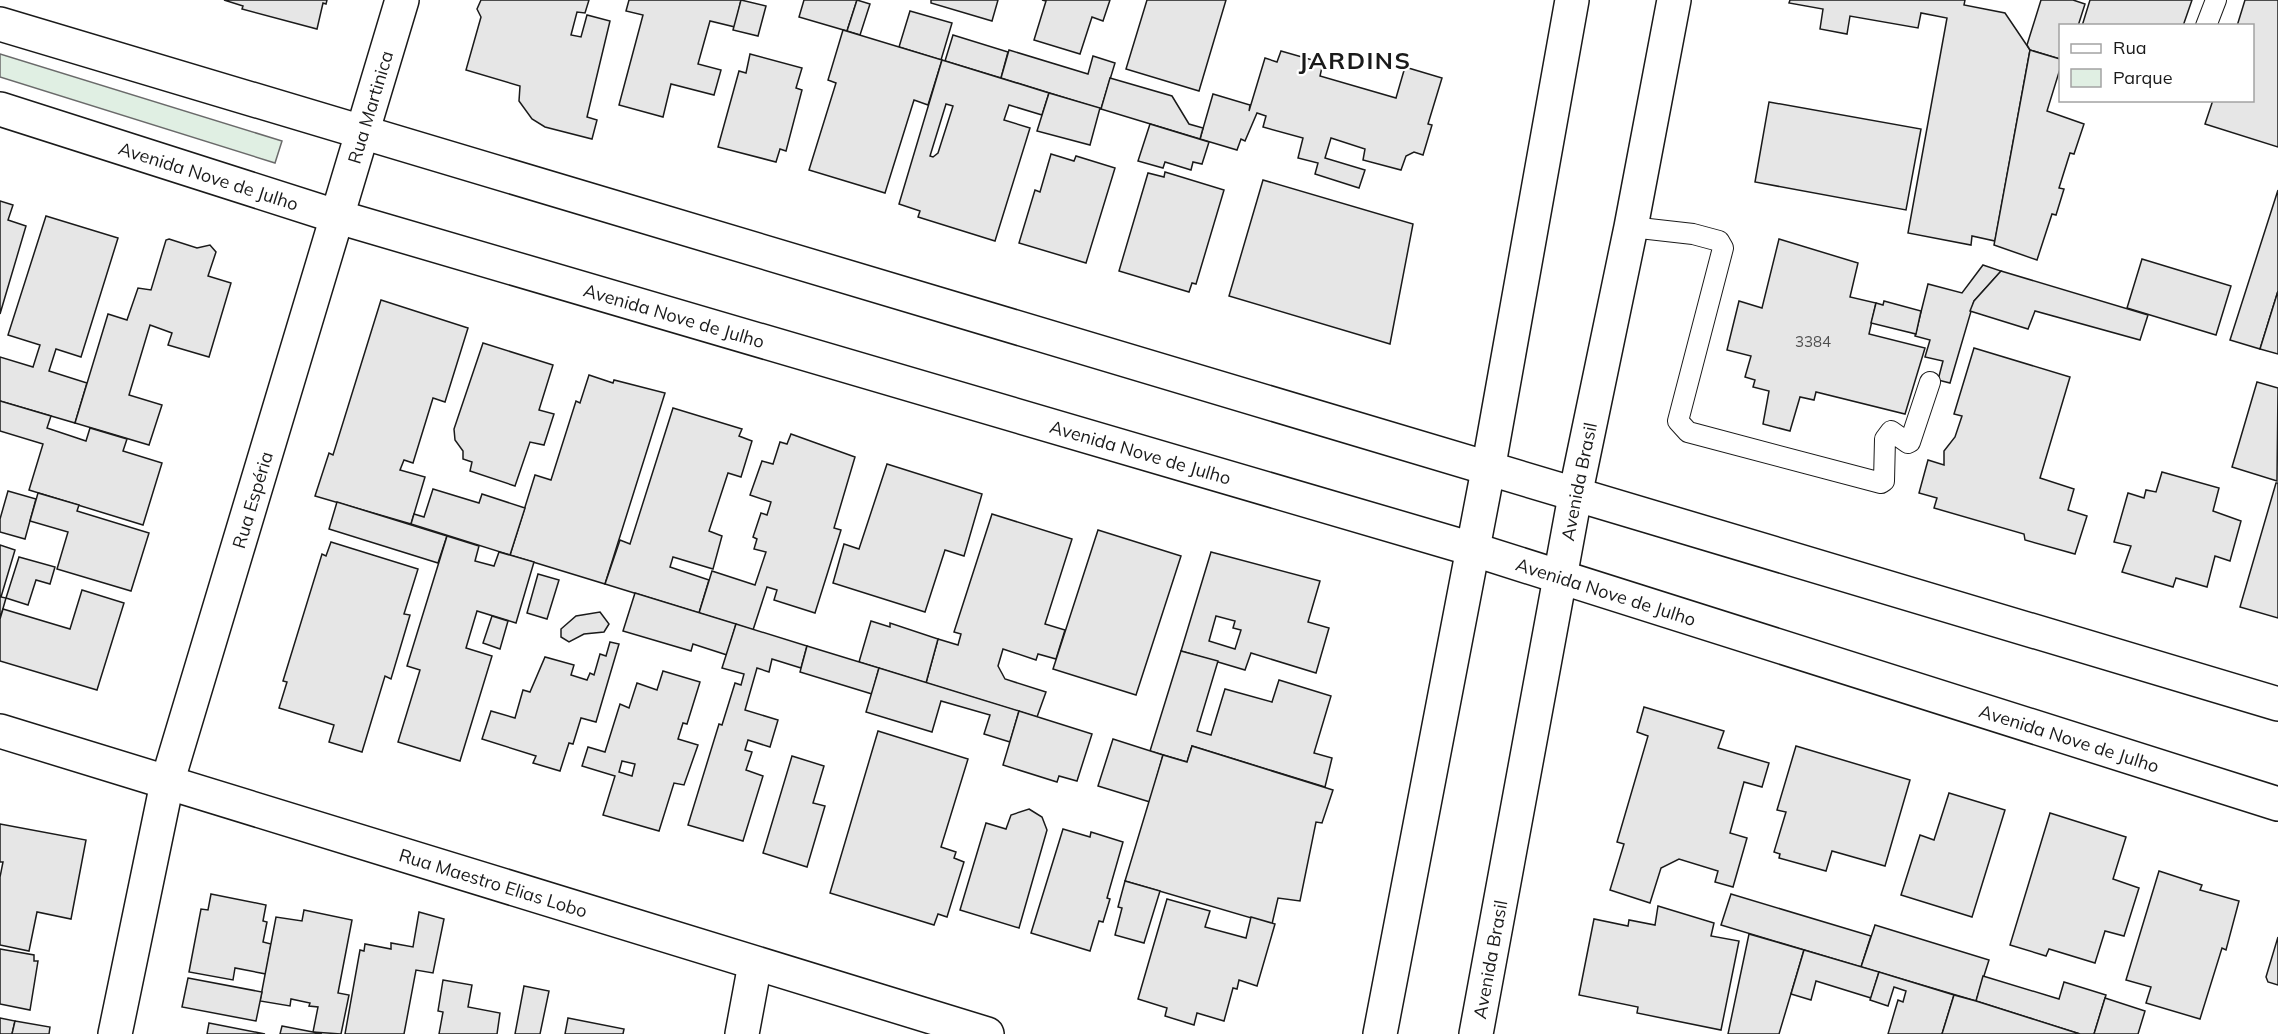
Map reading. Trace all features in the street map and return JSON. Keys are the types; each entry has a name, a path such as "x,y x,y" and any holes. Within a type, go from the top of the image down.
{"main road":[{"name":"Rua Martinica","path":"335,216 402,0"},
{"name":"Avenida Brasil","path":"1476,1034 1575,496 1631,227 1674,0"},
{"path":"1380,1034 1488,470 1567,2"},
{"path":"0,24 2278,704"},
{"name":"Avenida Nove de Julho","path":"0,109 335,216 1562,576 2278,804"},
{"name":"Rua Espéria","path":"115,1034 167,783 335,216"},
{"name":"Rua Maestro Elias Lobo","path":"0,731 987,1034"},
{"path":"742,1034 755,964"}],"lane":[{"path":"2207,24 2216,0"},
{"path":"1631,227 1693,234 1719,241 1724,248 1678,421 1688,432 1881,483 1884,481 1886,439 1891,431 1908,443 1910,442 1930,381"}],"green space":[{"path":"0,54 282,141 275,163 0,77"}],"building":[{"path":"224,0 327,0 326,4 323,3 317,29 242,9 243,6"},
{"path":"481,0 589,0 585,13 577,12 571,35 581,37 587,15 610,21 587,117 597,120 592,139 545,127 532,119 519,101 520,86 466,70 481,17 477,9"},
{"path":"629,0 741,0 735,27 710,21 698,64 721,70 714,95 671,84 663,117 619,105 643,15 626,11"},
{"path":"741,0 766,6 758,36 733,30"},
{"path":"804,0 857,0 847,31 799,17"},
{"path":"857,0 870,4 860,35 847,31"},
{"path":"931,0 998,0 992,21 931,3"},
{"path":"1042,0 1110,0 1103,21 1092,17 1080,54 1034,40 1046,1"},
{"path":"1147,0 1226,0 1199,91 1126,69"},
{"path":"1790,0 1965,0 1964,5 2005,13 2030,50 1995,241 1972,236 1971,245 1908,233 1947,18 1921,13 1918,28 1850,16 1847,34 1820,29 1823,9 1789,3"},
{"path":"2041,0 2073,0 2085,4 2079,24 2059,24 2059,59 2030,50 2027,45"},
{"path":"2090,0 2192,0 2184,24 2083,24"},
{"path":"2245,0 2278,0 2278,147 2205,124 2212,102 2254,102 2254,24 2238,24"},
{"path":"910,11 952,23 941,60 899,47"},
{"path":"843,30 942,60 928,105 914,100 885,193 809,170 836,83 828,80"},
{"path":"953,35 1008,52 1001,78 945,61"},
{"path":"1009,50 1088,74 1093,56 1115,63 1101,109 1001,78"},
{"path":"2030,50 2059,59 2059,72 2047,111 2084,124 2074,154 2070,153 2059,188 2064,189 2056,215 2052,214 2037,260 1994,245"},
{"path":"1281,51 1323,63 1320,76 1396,98 1405,67 1442,78 1428,124 1432,125 1423,155 1414,152 1406,156 1401,170 1363,160 1365,149 1331,138 1325,158 1365,170 1359,188 1315,174 1318,163 1298,158 1303,138 1263,127 1266,116 1257,113 1245,141 1241,139 1237,150 1200,139 1213,94 1250,105 1249,111 1265,58 1277,62"},
{"path":"750,54 802,68 796,88 802,90 786,151 780,149 776,162 718,147 739,71 746,73"},
{"path":"942,60 1049,93 1042,115 1009,105 1004,120 1030,128 995,241 918,217 920,211 899,204","holes":["946,104 953,106 938,153 933,157 930,156"]},
{"path":"1110,78 1172,96 1189,124 1203,128 1200,139 1101,109"},
{"path":"1049,93 1100,108 1090,145 1037,131"},
{"path":"1769,102 1921,129 1906,210 1755,182"},
{"path":"1150,124 1209,142 1202,164 1193,162 1191,170 1165,162 1163,168 1138,161"},
{"path":"1051,154 1074,161 1076,156 1115,168 1086,263 1019,243 1035,190 1040,192"},
{"path":"1165,172 1224,190 1196,284 1192,283 1189,292 1119,271 1148,173 1164,177"},
{"path":"1263,180 1413,224 1390,344 1229,296"},
{"path":"2278,190 2278,291 2260,349 2230,340"},
{"path":"0,201 13,205 8,220 26,226 0,314"},
{"path":"46,216 118,238 81,357 56,349 49,371 87,383 75,423 0,401 0,357 33,367 40,345 8,335"},
{"path":"1779,239 1858,263 1850,297 1876,303 1869,334 1925,348 1905,414 1816,392 1814,400 1800,397 1790,431 1763,424 1769,391 1753,387 1755,380 1745,377 1751,356 1727,350 1739,301 1762,308"},
{"path":"166,240 197,248 210,245 216,252 208,276 231,283 209,357 168,345 172,333 150,325 129,395 162,405 149,445 75,423 108,314 127,320 138,288 151,290"},
{"path":"2142,259 2231,286 2216,335 2127,308"},
{"path":"1983,265 2001,271 1974,301 1950,383 1938,380 1943,361 1925,357 1930,340 1915,336 1928,284 1962,293"},
{"path":"2001,271 2148,315 2140,340 2035,311 2028,329 1970,311 1974,301"},
{"path":"2278,291 2278,354 2260,349"},
{"path":"381,300 468,328 445,402 433,398 413,463 404,460 400,470 425,477 411,524 315,496 329,453 333,455"},
{"path":"1884,301 1921,311 1916,334 1871,323 1876,303 1883,305"},
{"path":"483,343 553,365 539,410 554,414 544,445 530,442 515,486 470,471 472,462 463,459 463,451 455,440 454,429"},
{"path":"1974,348 2070,377 2040,478 2074,489 2068,510 2087,516 2075,554 2025,540 2024,534 1934,508 1937,498 1919,493 1928,460 1944,465 1944,451 1955,437 1962,416 1954,414"},
{"path":"589,375 613,383 614,380 665,393 605,584 510,555 535,475 551,480 576,401 580,403"},
{"path":"2257,382 2278,388 2277,481 2232,467"},
{"path":"0,401 51,416 47,428 86,441 90,428 127,439 123,451 162,463 143,525 29,490 43,444 0,431"},
{"path":"673,408 742,429 739,436 752,441 741,477 728,473 709,531 722,536 713,569 673,557 670,567 709,580 699,613 605,584 620,540 630,544"},
{"path":"791,434 855,457 834,528 841,530 815,613 774,600 777,590 767,587 753,630 699,613 712,571 755,585 766,552 754,549 757,539 753,537 761,513 767,515 771,502 750,495 762,461 773,464 780,442 787,444"},
{"path":"887,464 982,494 964,556 945,550 925,612 833,583 844,544 859,549"},
{"path":"2162,472 2219,488 2213,511 2241,521 2230,561 2215,556 2207,587 2176,578 2173,587 2122,572 2131,546 2114,542 2128,493 2144,498 2146,490 2156,492"},
{"path":"2276,483 2278,483 2278,618 2240,607"},
{"path":"433,489 479,503 482,494 525,508 510,555 411,524 414,514 424,517"},
{"path":"8,491 36,499 25,539 0,532 0,519"},
{"path":"38,493 79,505 77,511 149,533 131,591 57,569 68,532 30,521"},
{"path":"337,502 447,536 438,563 329,529"},
{"path":"992,514 1072,539 1045,624 1065,630 1056,659 1038,654 1036,660 1003,649 998,666 1005,679 1046,692 1037,717 926,683 938,639 958,645 961,634 954,632"},
{"path":"1098,530 1181,556 1136,695 1053,669"},
{"path":"447,536 479,546 475,561 494,566 499,552 534,562 516,623 477,611 466,648 492,656 460,761 398,742 420,670 407,666"},
{"path":"331,542 418,569 404,614 410,615 391,679 385,676 362,752 329,742 334,725 279,708 287,682 283,681 322,554 326,556"},
{"path":"0,545 15,550 1,597 6,598 0,619"},
{"path":"1211,552 1320,581 1308,622 1329,628 1316,673 1251,653 1245,670 1181,651","holes":["1216,616 1235,621 1233,628 1241,630 1235,649 1209,641"]},
{"path":"19,557 55,567 50,584 36,580 28,605 6,598"},
{"path":"538,574 559,580 547,619 527,613"},
{"path":"82,590 124,603 97,690 0,661 0,619 3,609 70,629"},
{"path":"635,593 736,624 727,655 693,644 691,651 623,631"},
{"path":"600,612 609,624 604,632 584,634 569,642 561,637 561,629 576,616"},
{"path":"492,616 508,621 500,649 483,643"},
{"path":"871,621 890,627 890,623 938,639 926,683 859,662"},
{"path":"736,624 807,646 801,668 772,659 769,672 757,668 745,710 778,720 770,747 748,740 745,750 752,752 746,770 763,776 743,841 688,825 719,724 722,725 735,683 741,685 744,674 722,668"},
{"path":"610,642 619,644 596,722 581,718 573,744 569,743 560,771 533,763 536,756 482,739 491,711 515,718 523,690 530,692 545,657 574,665 571,675 587,680 590,673 594,675 600,654 606,656"},
{"path":"807,646 879,668 872,694 800,672"},
{"path":"1181,651 1218,661 1197,731 1211,735 1225,689 1272,702 1279,680 1331,696 1314,753 1332,758 1325,787 1192,746 1187,762 1150,751"},
{"path":"879,668 1019,711 1010,742 984,734 990,715 941,701 932,732 866,712"},
{"path":"663,671 700,682 687,724 683,723 678,739 698,745 684,785 674,783 659,831 603,815 615,776 582,766 588,747 605,752 620,704 629,708 637,683 657,690","holes":["622,761 635,764 632,776 619,772"]},
{"path":"1644,707 1724,731 1718,748 1769,763 1762,787 1744,782 1730,833 1747,838 1733,887 1715,882 1718,871 1679,859 1661,868 1650,903 1610,890 1624,844 1617,842 1648,736 1637,732"},
{"path":"1019,711 1092,734 1077,781 1059,776 1057,782 1003,765"},
{"path":"878,731 968,759 941,847 956,852 954,858 964,862 947,917 938,914 934,925 830,893"},
{"path":"1113,739 1163,755 1150,802 1098,786"},
{"path":"1192,746 1333,790 1322,823 1316,822 1300,901 1278,898 1272,924 1125,881 1163,755 1187,762"},
{"path":"1796,746 1910,780 1885,866 1832,851 1826,871 1779,858 1780,854 1774,852 1786,812 1777,810"},
{"path":"792,756 824,766 813,803 825,806 807,867 763,853"},
{"path":"1949,793 2005,810 1972,917 1901,895 1920,835 1934,840"},
{"path":"1029,809 1042,817 1047,830 1019,928 960,910 986,823 1006,829 1011,815"},
{"path":"2050,813 2126,837 2113,879 2139,888 2124,936 2105,931 2095,963 2049,949 2046,956 2010,945"},
{"path":"0,824 86,840 71,919 37,912 29,951 0,945 0,877 3,862 0,862"},
{"path":"1063,829 1090,837 1091,832 1123,842 1107,898 1110,899 1103,922 1099,921 1090,951 1031,933"},
{"path":"2159,871 2202,885 2200,890 2239,901 2226,950 2222,948 2200,1019 2146,1003 2151,987 2126,980"},
{"path":"1125,881 1160,891 1144,943 1115,935 1122,908 1118,907"},
{"path":"211,894 266,905 263,921 267,922 263,942 271,944 266,974 235,968 233,980 189,972 201,909 208,910"},
{"path":"1731,894 1871,936 1861,967 1721,925"},
{"path":"1167,899 1210,911 1205,927 1246,938 1251,917 1275,924 1257,986 1239,980 1237,989 1233,988 1224,1021 1197,1013 1194,1025 1165,1016 1167,1008 1138,999"},
{"path":"1658,906 1714,923 1711,936 1739,941 1721,1030 1637,1013 1638,1007 1579,995 1594,919 1628,926 1629,920 1655,925"},
{"path":"304,910 352,920 338,993 349,995 341,1034 313,1032 318,1007 309,1006 310,1003 291,999 290,1006 260,1001 276,917 302,921"},
{"path":"419,912 444,919 433,973 416,970 404,1034 345,1034 360,950 364,951 365,944 391,949 391,943 413,947"},
{"path":"1875,925 1989,960 1976,1001 1861,967"},
{"path":"1749,934 1804,950 1779,1034 1728,1034"},
{"path":"2278,937 2278,985 2268,982 2266,977"},
{"path":"0,949 34,955 34,961 38,961 30,1010 0,1004"},
{"path":"1804,950 1879,972 1871,998 1816,981 1811,1000 1791,994"},
{"path":"1879,972 1954,995 1942,1034 1888,1034 1898,1000 1903,1002 1906,991 1894,987 1888,1006 1870,1000"},
{"path":"1983,976 2059,999 2064,982 2106,995 2094,1034 2080,1034 1976,1001"},
{"path":"188,978 262,992 256,1021 182,1007"},
{"path":"443,980 472,985 468,1007 500,1013 497,1034 439,1034 443,1012 438,1011"},
{"path":"524,986 549,991 540,1034 515,1034"},
{"path":"1954,995 1976,1001 2080,1034 1942,1034"},
{"path":"2105,998 2145,1011 2138,1034 2094,1034"},
{"path":"0,1018 15,1021 12,1034 0,1034"},
{"path":"568,1018 624,1029 623,1034 565,1034"},
{"path":"15,1021 50,1027 49,1034 12,1034"},
{"path":"209,1023 265,1034 207,1034"},
{"path":"282,1026 313,1032 322,1034 280,1034"}],"district":[{"name":"JARDINS","path":"1355,60"}]}
